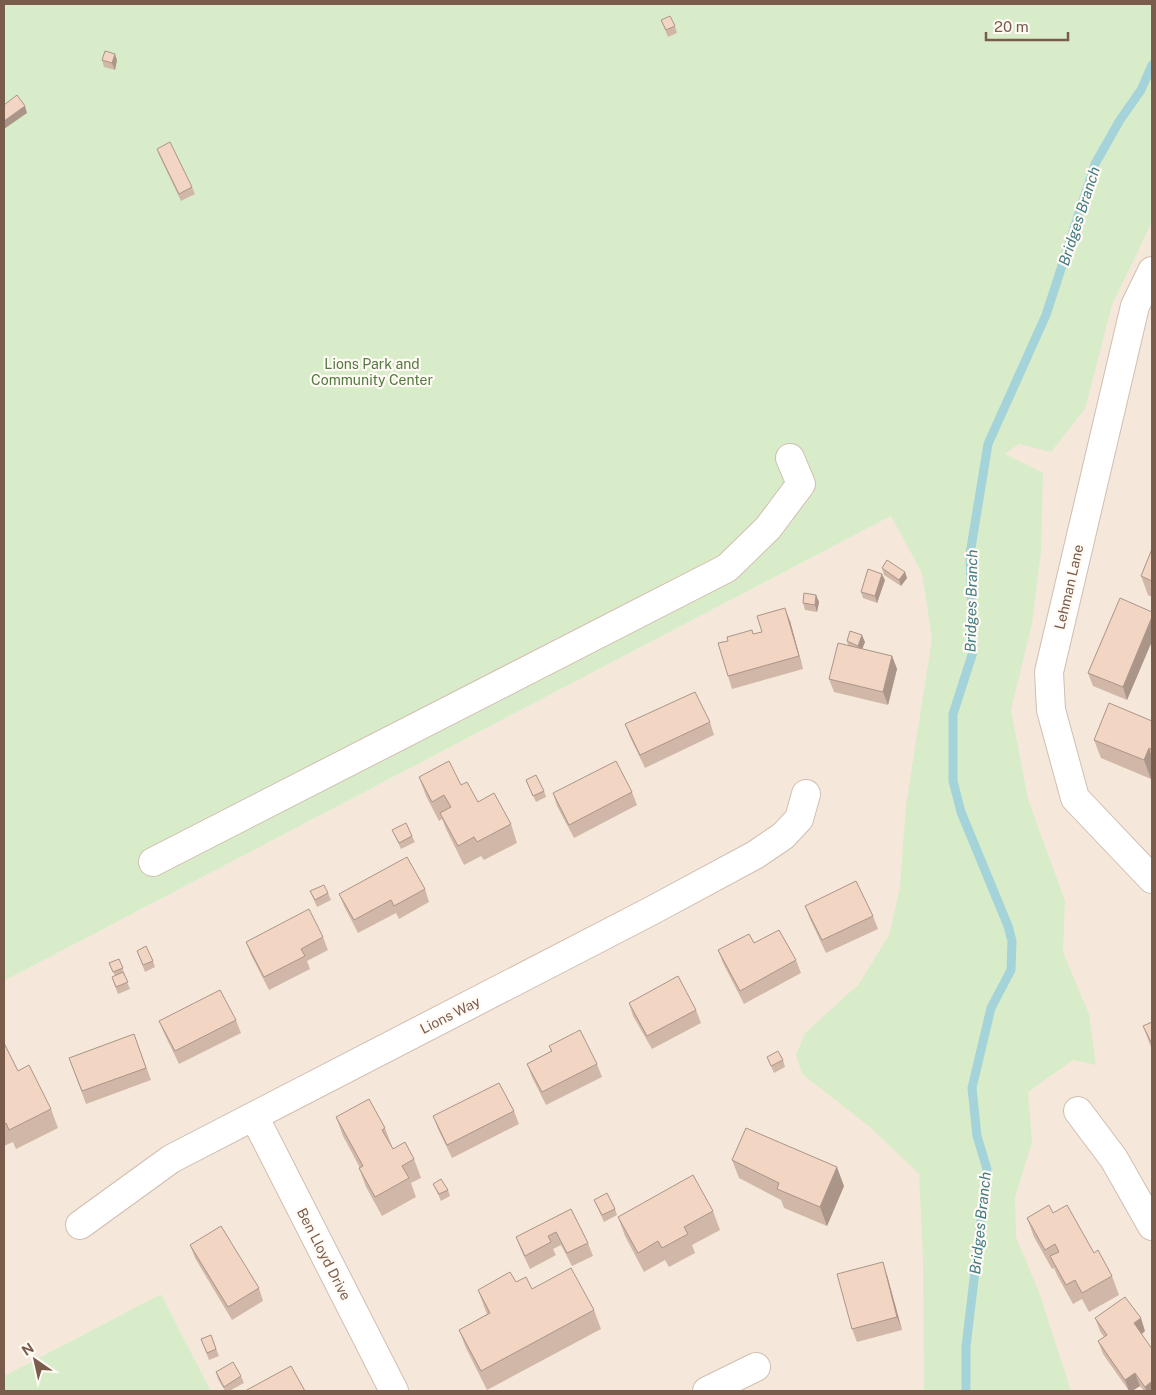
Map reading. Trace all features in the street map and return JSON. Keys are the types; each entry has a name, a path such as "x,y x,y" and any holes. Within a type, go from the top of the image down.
{"street":[{"name":"Lehman Lane","path":"1152,271 1135,306 1049,672 1051,710 1075,798 1152,879"},
{"path":"153,862 727,568 768,528 801,484 790,458"},
{"name":"Lions Way","path":"80,1225 171,1159 651,911 755,855 783,836 799,819 806,794"},
{"path":"1078,1111 1114,1159 1152,1226"},
{"name":"Ben Lloyd Drive","path":"254,1116 394,1391"},
{"path":"707,1391 756,1367"}],"shaded area":[{"path":"1152,132 1152,1391 211,1391 161,1294 4,1376 4,981 891,516"}],"green space":[{"name":"Lions Park and Community Center","path":"4,4 1152,4 1152,222 1112,305 1085,409 1051,452 1019,444 1005,454 1043,473 1041,552 1032,624 1011,710 1028,799 1065,901 1063,952 1089,1014 1096,1065 1073,1060 1028,1092 1032,1142 1015,1198 1016,1237 1039,1292 1071,1391 924,1391 923,1258 919,1174 870,1127 802,1074 796,1055 805,1033 859,984 889,935 900,887 906,805 932,639 922,573 891,516 4,981"},
{"path":"161,1294 211,1391 4,1391 4,1376"}],"building":[{"path":"670,16 675,26 666,30 661,20"},
{"path":"105,51 115,54 112,63 102,60"},
{"path":"17,95 25,106 4,121 4,105"},
{"path":"170,142 192,187 179,194 157,149"},
{"path":"1152,549 1152,581 1141,576"},
{"path":"887,560 905,572 899,580 882,568"},
{"path":"868,569 882,574 875,596 861,592"},
{"path":"804,593 816,595 815,605 803,603"},
{"path":"1120,598 1152,612 1152,617 1123,687 1088,673"},
{"path":"785,608 799,656 728,676 718,643 728,641 727,637 752,630 753,634 762,632 757,616"},
{"path":"850,631 862,635 858,646 847,641"},
{"path":"838,643 892,656 883,692 829,679"},
{"path":"695,692 710,722 640,755 625,724"},
{"path":"1109,703 1152,721 1152,750 1149,748 1144,760 1094,740"},
{"path":"449,761 461,785 467,782 478,802 494,793 511,824 477,842 474,837 458,846 440,813 451,807 444,795 432,802 419,777"},
{"path":"616,761 632,792 569,825 553,793"},
{"path":"536,775 544,791 533,796 526,780"},
{"path":"406,823 412,836 399,843 392,830"},
{"path":"407,857 425,889 394,906 391,900 354,920 339,894"},
{"path":"856,881 873,916 822,940 805,906"},
{"path":"324,885 328,893 315,900 310,891"},
{"path":"309,909 323,937 301,949 305,956 264,977 246,942"},
{"path":"779,930 796,960 740,991 718,950 749,934 754,943"},
{"path":"146,946 153,961 143,965 137,951"},
{"path":"119,959 123,968 113,972 109,963"},
{"path":"123,972 128,982 116,987 112,977"},
{"path":"678,976 696,1010 647,1036 629,1003"},
{"path":"220,990 236,1020 175,1051 159,1021"},
{"path":"1152,1022 1152,1044 1143,1026"},
{"path":"580,1030 597,1064 542,1092 527,1064 552,1051 549,1046"},
{"path":"134,1034 146,1068 82,1091 69,1058"},
{"path":"4,1043 18,1071 29,1065 51,1109 9,1130 6,1123 4,1124"},
{"path":"778,1051 783,1060 771,1066 767,1057"},
{"path":"499,1083 514,1111 447,1145 433,1116"},
{"path":"369,1099 385,1128 382,1130 393,1149 405,1142 414,1159 402,1166 409,1178 375,1197 359,1168 363,1166 336,1117"},
{"path":"746,1128 837,1167 820,1207 777,1189 779,1183 732,1160"},
{"path":"693,1175 713,1211 684,1227 688,1234 662,1248 658,1241 638,1253 618,1217"},
{"path":"441,1179 448,1190 439,1194 433,1184"},
{"path":"607,1193 615,1209 602,1215 594,1200"},
{"path":"1049,1205 1053,1213 1067,1205 1094,1253 1098,1250 1112,1276 1082,1293 1075,1280 1066,1285 1050,1256 1059,1252 1055,1244 1045,1250 1027,1218"},
{"path":"571,1209 588,1243 567,1253 556,1232 548,1236 551,1242 525,1256 516,1237"},
{"path":"221,1226 259,1288 228,1307 190,1245"},
{"path":"883,1262 897,1317 852,1329 837,1274"},
{"path":"571,1268 594,1310 481,1371 459,1330 490,1313 478,1290 510,1272 516,1282 526,1277 532,1289"},
{"path":"1125,1297 1141,1318 1134,1323 1152,1349 1152,1381 1145,1387 1135,1373 1125,1380 1098,1341 1107,1335 1095,1318"},
{"path":"211,1335 216,1349 207,1353 201,1339"},
{"path":"233,1362 241,1376 224,1387 216,1372"},
{"path":"291,1366 305,1391 245,1391"}],"waterway":[{"name":"Bridges Branch","path":"966,1391 966,1347 987,1169 977,1136 972,1088 991,1008 1011,970 1012,941 1008,926 961,812 953,781 953,714 973,652 970,554 988,444 1046,315 1095,164 1120,120 1141,90 1152,65"}]}
